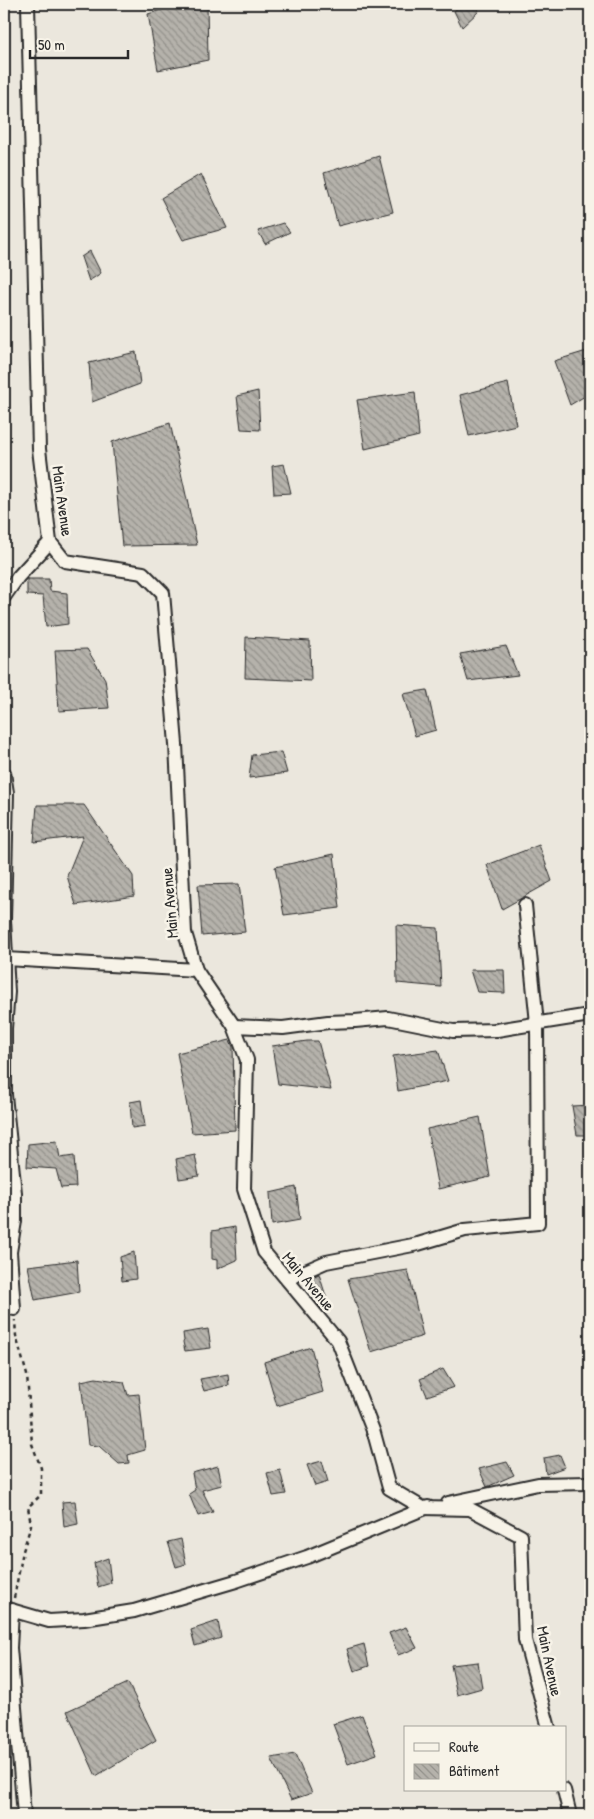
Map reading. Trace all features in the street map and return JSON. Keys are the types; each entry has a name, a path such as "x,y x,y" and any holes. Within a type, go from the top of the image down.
{"street":[{"name":"Main Avenue","path":"28,4 39,449 50,542 65,561 143,573 163,593 176,744 185,933 196,970 234,1026 247,1060 244,1189 264,1252 338,1341 374,1433 389,1488 423,1508 470,1509 521,1536 525,1640 548,1726"},
{"path":"4,597 18,577 50,542"},
{"path":"4,772 7,793 4,920 8,992 5,1028 5,1095 15,1193 15,1221 10,1252 14,1308"},
{"path":"287,1279 326,1262 418,1244 466,1230 538,1222 537,1023 525,905"},
{"path":"6,959 196,970"},
{"path":"234,1026 283,1028 328,1022 388,1018 453,1032 497,1030 590,1015"},
{"path":"24,1815 8,1609 49,1621 84,1619 134,1611 236,1581 307,1557 423,1508 538,1484 590,1483"},
{"path":"564,1792 570,1815"}],"path":[{"path":"8,1609 31,1525 28,1507 42,1495 41,1468 32,1444 27,1375 16,1336 14,1308"}],"building":[{"path":"181,4 207,4 208,60 158,70 148,14"},
{"path":"463,4 475,4 479,11 462,27 454,11"},
{"path":"379,156 393,212 338,226 324,173"},
{"path":"201,174 227,228 183,240 161,198"},
{"path":"283,223 290,232 265,244 258,231"},
{"path":"90,251 101,273 89,281 81,257"},
{"path":"590,350 590,393 570,405 554,361"},
{"path":"136,352 140,384 92,402 89,363"},
{"path":"508,383 516,425 469,436 460,395"},
{"path":"258,391 260,430 241,429 237,396"},
{"path":"415,392 419,436 365,449 357,400"},
{"path":"170,423 197,545 122,546 112,442"},
{"path":"284,464 291,493 274,494 272,466"},
{"path":"27,579 49,579 50,591 67,593 68,624 46,627 43,596 27,595"},
{"path":"246,637 310,641 311,681 245,678"},
{"path":"506,646 518,675 468,681 460,654"},
{"path":"87,649 105,679 109,708 59,711 55,650"},
{"path":"427,690 436,730 415,736 403,694"},
{"path":"281,752 287,773 249,778 252,755"},
{"path":"37,805 84,805 133,876 134,896 76,905 67,876 83,836 34,842"},
{"path":"539,845 552,881 502,909 487,865"},
{"path":"334,854 340,908 284,915 275,867"},
{"path":"239,884 245,932 202,936 198,885"},
{"path":"396,925 438,928 441,987 397,983"},
{"path":"470,970 504,970 505,993 477,992"},
{"path":"230,1040 233,1047 235,1130 192,1133 177,1053"},
{"path":"318,1041 331,1090 278,1084 272,1046"},
{"path":"438,1050 448,1081 398,1091 393,1056"},
{"path":"141,1100 145,1126 132,1128 130,1102"},
{"path":"590,1105 590,1135 577,1135 572,1106"},
{"path":"480,1117 490,1177 438,1189 427,1129"},
{"path":"57,1141 60,1158 74,1156 76,1187 61,1188 56,1169 27,1167 28,1144"},
{"path":"195,1155 199,1176 179,1179 176,1159"},
{"path":"296,1187 300,1220 272,1225 270,1193"},
{"path":"235,1227 237,1260 217,1269 217,1260 212,1259 212,1231"},
{"path":"134,1252 136,1279 122,1281 120,1257"},
{"path":"77,1260 79,1292 35,1300 28,1266"},
{"path":"408,1270 423,1336 371,1352 348,1279"},
{"path":"319,1274 329,1306 322,1309 317,1303 307,1279"},
{"path":"208,1329 211,1348 185,1351 183,1333"},
{"path":"311,1347 323,1392 277,1406 264,1362"},
{"path":"443,1369 454,1387 427,1396 420,1379"},
{"path":"228,1374 229,1385 204,1391 200,1379"},
{"path":"96,1378 124,1382 128,1395 139,1394 145,1450 128,1455 129,1463 119,1464 99,1446 88,1445 81,1381"},
{"path":"560,1455 565,1467 546,1474 544,1458"},
{"path":"322,1461 328,1482 315,1486 307,1465"},
{"path":"507,1462 514,1475 487,1487 479,1469"},
{"path":"218,1466 222,1485 202,1490 213,1512 198,1516 189,1494 195,1490 192,1473"},
{"path":"280,1470 286,1494 273,1496 267,1473"},
{"path":"75,1501 78,1524 64,1527 62,1502"},
{"path":"181,1539 186,1564 176,1567 168,1542"},
{"path":"108,1558 111,1583 98,1587 94,1563"},
{"path":"218,1621 221,1638 195,1646 191,1630"},
{"path":"406,1627 417,1648 398,1655 389,1633"},
{"path":"364,1644 369,1666 354,1671 347,1649"},
{"path":"478,1662 482,1688 457,1695 451,1665"},
{"path":"128,1683 156,1740 96,1776 67,1711"},
{"path":"362,1715 377,1754 348,1764 333,1724"},
{"path":"295,1754 312,1793 291,1800 271,1758"}]}
